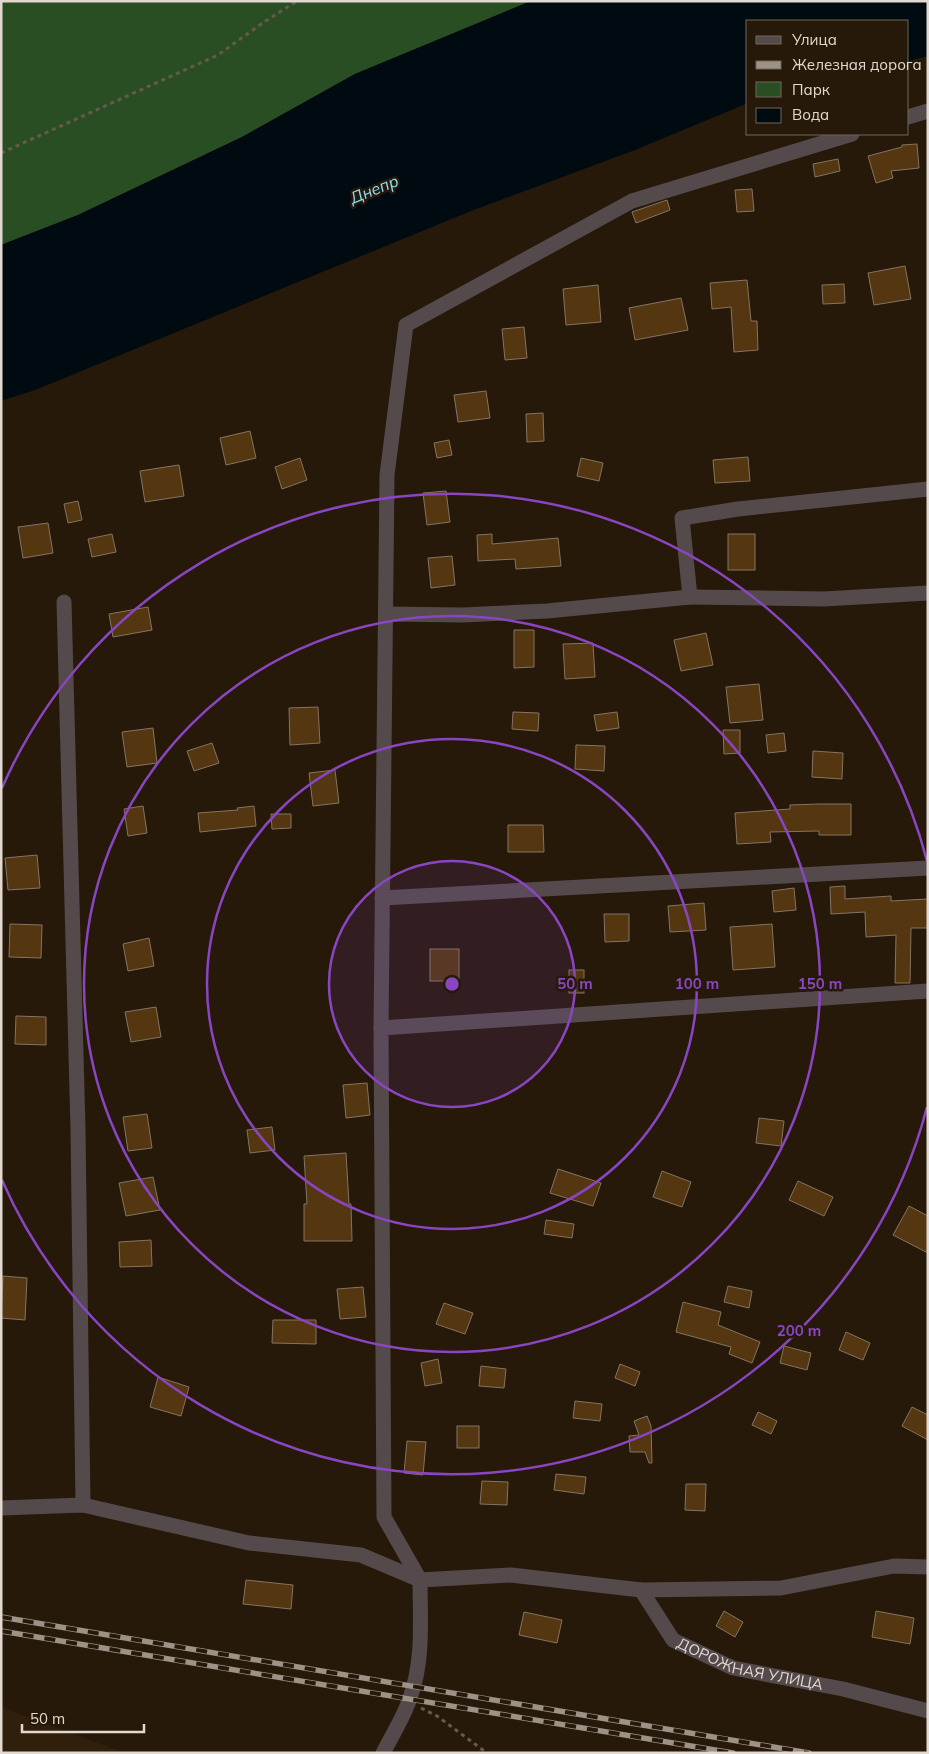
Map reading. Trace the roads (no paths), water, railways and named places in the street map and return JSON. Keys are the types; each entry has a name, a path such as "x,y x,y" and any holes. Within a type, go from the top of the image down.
{"street":[{"path":"909,117 928,110"},
{"path":"383,1753 409,1702 419,1658 420,1580 384,1517 381,1028 387,475 406,325 632,201 849,135"},
{"path":"690,597 682,518 738,509 876,496 928,489"},
{"path":"386,614 463,615 547,611 690,597 824,599 928,593"},
{"path":"64,602 78,1129 83,1505"},
{"path":"382,898 928,868"},
{"path":"381,1028 928,992"},
{"path":"1,1508 83,1505 249,1543 361,1554 420,1580 511,1575 641,1590 781,1588 894,1566 928,1567"},
{"name":"ДОРОЖНАЯ УЛИЦА","path":"641,1590 673,1640 734,1668 843,1690 928,1711"}],"water":[{"name":"Днепр","path":"531,1 928,1 928,56 909,61 909,20 746,20 746,104 635,150 471,211 35,390 1,401 1,245 78,215 242,137 355,74"}],"railway":[{"path":"1,1617 809,1753"},
{"path":"1,1631 733,1753"}]}
